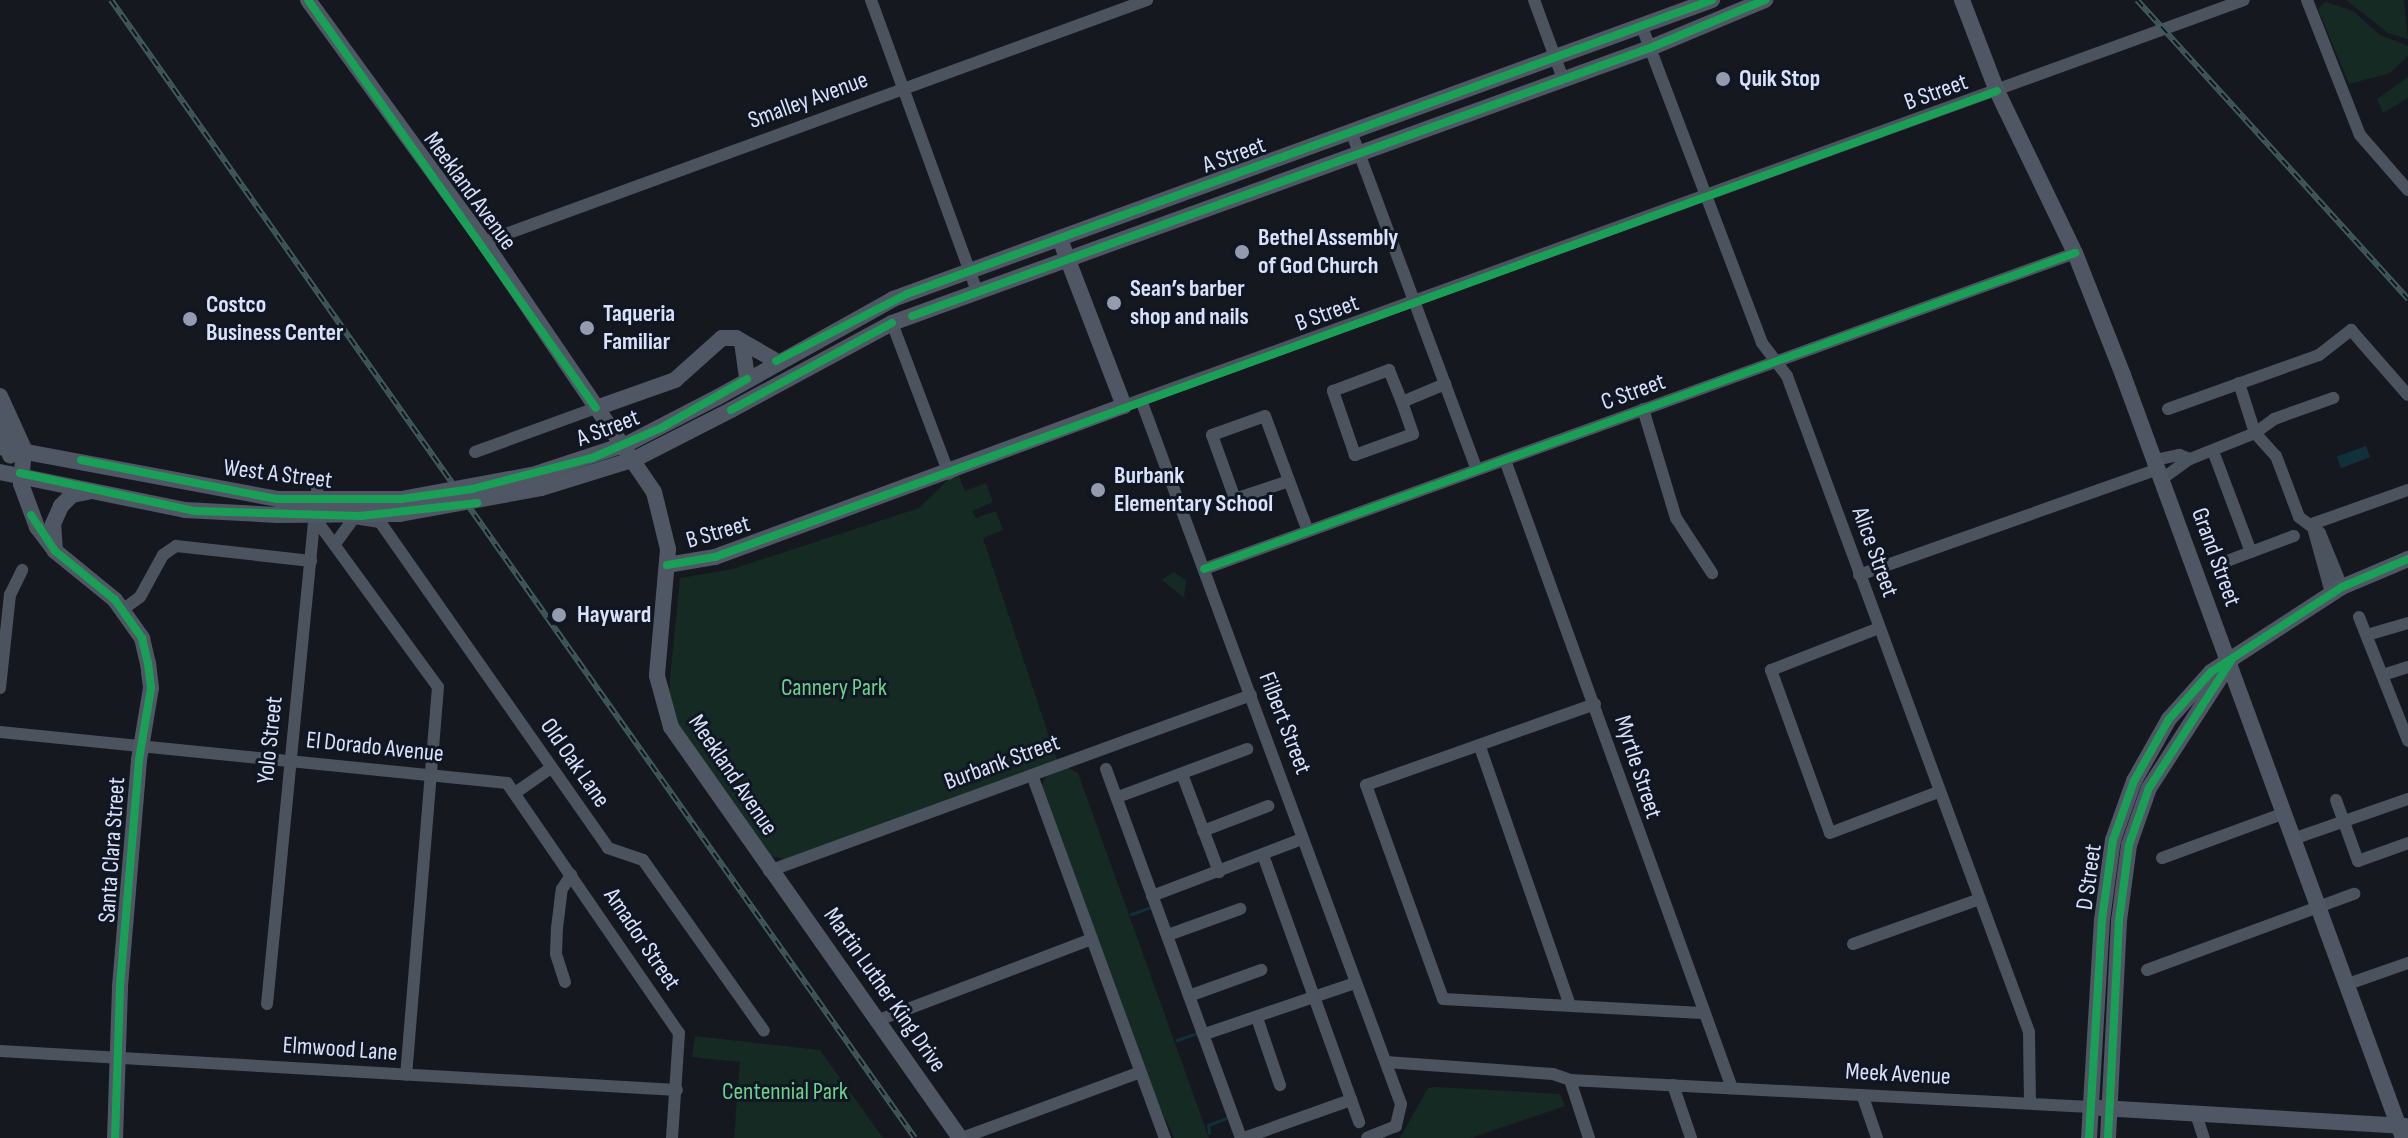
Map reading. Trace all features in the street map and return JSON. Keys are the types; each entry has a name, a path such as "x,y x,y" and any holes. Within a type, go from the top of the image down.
{"main road":[{"name":"Meekland Avenue","path":"308,0 484,242 660,503 667,565 657,659 663,710 769,871"},
{"name":"A Street","path":"474,496 592,458 718,397 776,361 893,299 1352,134 1712,0"},
{"name":"A Street","path":"474,496 603,472 731,410 892,323 1650,48 1765,0"},
{"name":"Grand Street","path":"1962,0 1997,91 2075,253 2231,661 2293,839 2403,1130"},
{"path":"1060,239 1124,406"},
{"name":"A Street","path":"596,408 675,380 722,338 742,342"},
{"path":"742,342 776,361"},
{"path":"742,342 747,379"},
{"path":"0,396 24,449 20,473"},
{"name":"B Street","path":"667,565 715,557 949,474 1124,406"},
{"path":"0,420 2,447 20,473"},
{"name":"West A Street","path":"2,447 24,449 277,507"},
{"name":"West A Street","path":"0,472 20,473 195,511 474,496"},
{"name":"Santa Clara Street","path":"20,473 37,527 55,551 122,610 142,638 148,663 151,688 116,1057 115,1138"},
{"path":"55,551 53,524 61,506 72,495 94,491"},
{"name":"D Street","path":"2089,1138 2102,920 2113,840 2134,781 2169,719 2211,672 2336,590 2408,559"},
{"name":"D Street","path":"2108,1138 2119,921 2129,845 2149,788 2231,661"},
{"name":"Martin Luther King Drive","path":"769,871 961,1138"},
{"name":"Meek Avenue","path":"2091,1107 2403,1130"}],"street":[{"path":"871,0 977,292"},
{"name":"Smalley Avenue","path":"484,242 1147,0"},
{"path":"1534,0 1563,79"},
{"name":"B Street","path":"1124,406 2244,0"},
{"path":"2307,0 2360,135 2408,190"},
{"name":"Alice Street","path":"1642,27 1762,343 1787,376 1977,900 2029,1032 2030,1103"},
{"path":"1352,134 1477,470"},
{"name":"C Street","path":"1204,569 2075,253"},
{"path":"892,323 949,474"},
{"path":"2168,409 2319,355 2351,330 2408,395"},
{"path":"1389,370 1402,402 1413,434 1355,455 1333,391 1389,370"},
{"path":"2239,383 2255,433 2276,456 2299,517 2312,524 2336,590"},
{"path":"1402,402 1445,384"},
{"path":"1859,575 2213,451 2255,433 2274,419 2333,398"},
{"name":"Filbert Street","path":"1141,400 1386,1062 1401,1117 1389,1130 1367,1138"},
{"name":"A Street","path":"475,452 596,408"},
{"path":"1643,409 1676,518 1712,573"},
{"path":"1289,481 1235,499 1212,435 1265,416 1308,531"},
{"path":"2213,451 2251,552"},
{"path":"2158,469 2179,455 2190,459"},
{"name":"Myrtle Street","path":"1505,460 1595,704 1702,1013 1732,1088"},
{"name":"Yolo Street","path":"267,1004 318,481"},
{"path":"2312,524 2408,490"},
{"path":"314,517 438,687 406,1075"},
{"name":"Old Oak Lane","path":"314,517 380,522 608,848 643,860 764,1031"},
{"path":"335,544 354,518"},
{"path":"2219,564 2294,536"},
{"path":"122,610 140,597 163,555 176,546 311,561"},
{"path":"0,688 10,595 22,570"},
{"path":"2359,617 2383,675 2403,710 2408,741"},
{"path":"2367,635 2408,623"},
{"path":"1879,628 1771,670 1819,804 1830,833 1938,792"},
{"path":"2383,675 2408,667"},
{"name":"Burbank Street","path":"769,871 1251,695"},
{"path":"1595,704 1366,785 1443,999 1569,1002 1702,1013"},
{"name":"El Dorado Avenue","path":"0,732 432,775 511,788"},
{"path":"1480,747 1569,1002"},
{"path":"1118,797 1247,749"},
{"path":"511,788 551,768"},
{"path":"1106,769 1242,1138 1351,1100"},
{"path":"1182,774 1219,872"},
{"path":"1032,775 1165,1138"},
{"name":"Amador Street","path":"511,788 679,1033 672,1138"},
{"path":"2293,839 2408,799"},
{"path":"2336,800 2358,861 2408,843"},
{"path":"1203,831 1268,806"},
{"path":"2162,858 2285,813"},
{"path":"1152,896 1302,839"},
{"path":"1263,855 1359,1122"},
{"path":"565,982 556,954 557,928 562,889 571,875"},
{"path":"2147,970 2354,894"},
{"path":"1853,944 1977,900"},
{"path":"1168,935 1240,909"},
{"path":"876,1021 1092,939"},
{"path":"2348,984 2408,963"},
{"path":"1189,996 1261,970"},
{"path":"1205,1034 1355,983"},
{"path":"1257,1018 1280,1085"},
{"name":"Elmwood Lane","path":"0,1051 677,1090"},
{"name":"Meek Avenue","path":"1386,1062 1553,1074 1570,1080 2091,1107"},
{"path":"961,1138 1140,1072"},
{"path":"1570,1080 1589,1138"},
{"path":"1673,1085 1691,1138"},
{"path":"1863,1097 1877,1138"},
{"path":"2196,1114 2204,1138"}],"green space":[{"path":"2346,0 2404,0 2408,39 2388,33"},
{"path":"2325,2 2353,11 2380,35 2408,46 2408,56 2390,73 2349,84 2318,9"},
{"path":"2408,77 2408,98 2383,113 2377,99"},
{"name":"Cannery Park","path":"957,471 965,491 986,483 993,502 972,511 976,518 996,511 1003,530 983,538 1057,760 785,859 770,856 675,720 669,689 680,578 733,569 919,508"},
{"path":"1173,572 1186,580 1184,598 1162,580"},
{"path":"1068,768 1078,773 1209,1138 1174,1138 1154,1094 1042,785 1047,775"},
{"name":"Centennial Park","path":"695,1036 820,1050 883,1138 734,1138 740,1062 692,1057"},
{"path":"1428,1088 1560,1094 1565,1106 1471,1138 1400,1138"}],"water":[{"path":"2366,446 2370,457 2341,468 2337,457"}],"waterway":[{"path":"1131,914 1151,907"},
{"path":"1177,1040 1197,1033"},
{"path":"1209,1133 1208,1125 1229,1117"}],"railway":[{"path":"111,0 915,1138"},
{"path":"2137,0 2408,299"}],"cycle path":[{"path":"308,0 596,408"},
{"path":"776,361 907,294 1712,0"},
{"path":"912,316 1650,48 1765,0"},
{"path":"667,565 715,557 1997,91"},
{"path":"1204,569 2075,253"},
{"path":"731,410 892,323"},
{"path":"81,460 277,499 401,499 472,489 592,458 661,428 747,379"},
{"path":"20,473 195,511 360,516 477,503"},
{"path":"31,515 55,551 115,600 142,638 148,663 151,688 139,760 120,988 115,1138"},
{"path":"2089,1138 2102,920 2113,840 2134,781 2169,719 2211,672 2342,587 2408,559"},
{"path":"2108,1138 2119,921 2129,845 2149,788 2231,661"}],"place":[{"name":"Quik Stop","path":"1723,79"},
{"name":"Bethel Assembly of God Church","path":"1242,252"},
{"name":"Sean’s barber shop and nails","path":"1114,303"},
{"name":"Costco Business Center","path":"190,319"},
{"name":"Taqueria Familiar","path":"587,328"},
{"name":"Burbank Elementary School","path":"1098,490"},
{"name":"Hayward","path":"559,615"}]}
